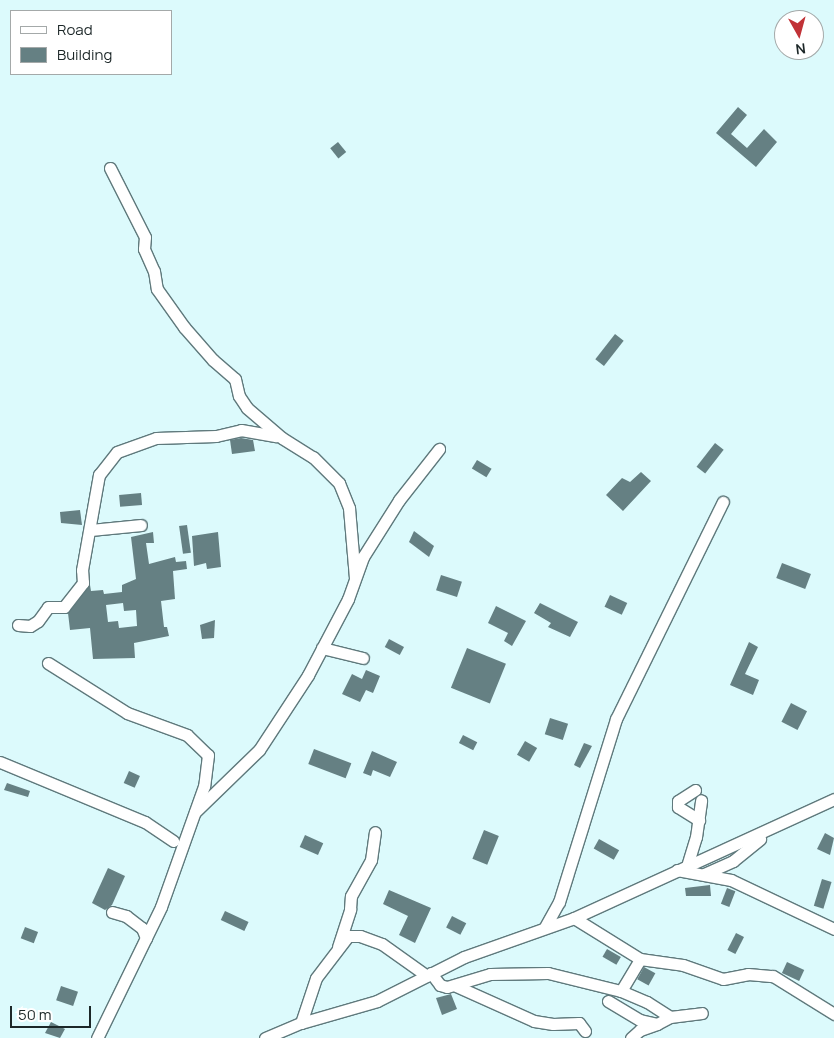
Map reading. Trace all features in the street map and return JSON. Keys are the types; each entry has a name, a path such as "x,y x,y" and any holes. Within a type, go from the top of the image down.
{"street":[{"path":"110,168 145,237 144,249 154,271 157,289 212,360 235,379 247,408 282,438 313,457 339,483 349,508 356,578"},
{"path":"18,625 30,626 38,622 48,606 64,607 74,599 83,583 82,570 91,530 99,475 116,452 156,438 216,436 241,430 282,438"},
{"path":"195,812 259,750 308,675 356,578 363,557 399,500 439,450"},
{"path":"545,926 559,902 589,816 616,719 723,502"},
{"path":"91,530 141,525"},
{"path":"322,648 363,658"},
{"path":"48,663 127,713 187,735 208,755 204,786 161,907 96,1038"},
{"path":"0,762 145,822 173,841"},
{"path":"682,868 699,820 698,795 678,801 678,807 699,820"},
{"path":"265,1038 301,1023 377,1001 489,946 574,918 682,868 773,829 834,799"},
{"path":"702,875 734,861 773,829"},
{"path":"338,946 350,909 351,896 371,860 375,832"},
{"path":"682,868 702,875 732,880 834,929"},
{"path":"112,912 126,916 142,928 146,938"},
{"path":"574,918 640,960 683,965 722,979 748,974 772,976 834,1014"},
{"path":"301,1023 316,978 338,946 348,936 360,936 382,944 429,974 440,985 456,986 534,1021 553,1024 578,1022 585,1031"},
{"path":"621,990 640,960"},
{"path":"456,986 490,974 548,973 621,990 647,1002 670,1018"},
{"path":"608,1001 640,1020 657,1024"},
{"path":"631,1038 640,1030 670,1018 702,1013"}],"building":[{"path":"738,107 747,115 731,134 747,148 764,129 777,142 756,167 716,133"},
{"path":"338,142 346,152 338,158 330,148"},
{"path":"615,334 624,341 604,366 595,359"},
{"path":"241,438 253,440 255,451 232,454 230,440"},
{"path":"715,443 724,450 705,473 697,467"},
{"path":"477,460 492,469 486,477 472,469"},
{"path":"641,472 651,481 623,511 606,495 622,478 630,482"},
{"path":"141,493 142,505 120,507 119,495"},
{"path":"80,510 82,525 61,523 60,512"},
{"path":"187,525 191,553 183,554 179,526"},
{"path":"414,531 434,546 429,557 409,542"},
{"path":"153,532 154,543 146,543 149,564 175,557 176,562 186,561 187,569 173,571 175,599 161,601 164,627 167,627 169,636 134,643 135,658 93,659 90,628 70,630 68,613 90,585 91,591 103,590 104,594 122,592 122,585 136,579 131,537","holes":["123,603 124,611 136,610 137,626 119,628 118,621 108,622 106,605"]},
{"path":"218,532 221,567 207,569 206,563 194,566 192,536"},
{"path":"782,563 811,574 805,589 776,578"},
{"path":"441,575 462,582 457,597 436,590"},
{"path":"610,595 627,603 622,615 605,607"},
{"path":"540,603 578,622 570,637 548,627 551,623 534,613"},
{"path":"496,606 526,621 512,646 504,641 508,633 488,623"},
{"path":"215,620 214,638 202,639 200,625"},
{"path":"389,639 404,647 400,655 385,647"},
{"path":"749,642 758,647 745,674 759,680 753,695 730,685"},
{"path":"467,648 506,664 490,704 451,688"},
{"path":"366,670 380,676 373,693 366,690 360,702 342,694 352,674 362,679"},
{"path":"791,703 807,711 798,730 781,722"},
{"path":"550,718 568,724 563,740 545,734"},
{"path":"463,735 477,742 473,750 459,743"},
{"path":"525,741 537,748 529,762 517,755"},
{"path":"584,743 592,746 580,768 574,765"},
{"path":"314,749 351,763 346,778 308,764"},
{"path":"372,751 397,762 390,777 373,770 371,776 363,773"},
{"path":"129,771 140,776 135,788 124,783"},
{"path":"7,783 30,791 28,797 4,790"},
{"path":"484,830 499,836 487,865 472,859"},
{"path":"825,833 834,838 830,855 817,849"},
{"path":"305,835 323,843 318,855 300,847"},
{"path":"599,839 619,850 614,860 594,849"},
{"path":"108,868 125,876 112,905 105,910 92,903"},
{"path":"822,879 832,882 823,909 814,906"},
{"path":"710,885 711,896 686,896 685,888"},
{"path":"727,888 735,891 729,907 721,904"},
{"path":"389,890 431,908 415,943 399,935 408,916 383,904"},
{"path":"225,911 249,922 244,931 221,920"},
{"path":"452,916 466,923 460,935 446,928"},
{"path":"25,927 38,932 34,943 21,938"},
{"path":"736,933 744,937 735,954 727,950"},
{"path":"607,949 621,957 616,965 602,957"},
{"path":"787,962 804,970 799,981 782,973"},
{"path":"644,967 655,973 649,986 637,979"},
{"path":"61,986 78,992 73,1006 56,1000"},
{"path":"451,994 457,1009 442,1015 436,998"},
{"path":"51,1022 65,1029 60,1038 45,1033"}]}
